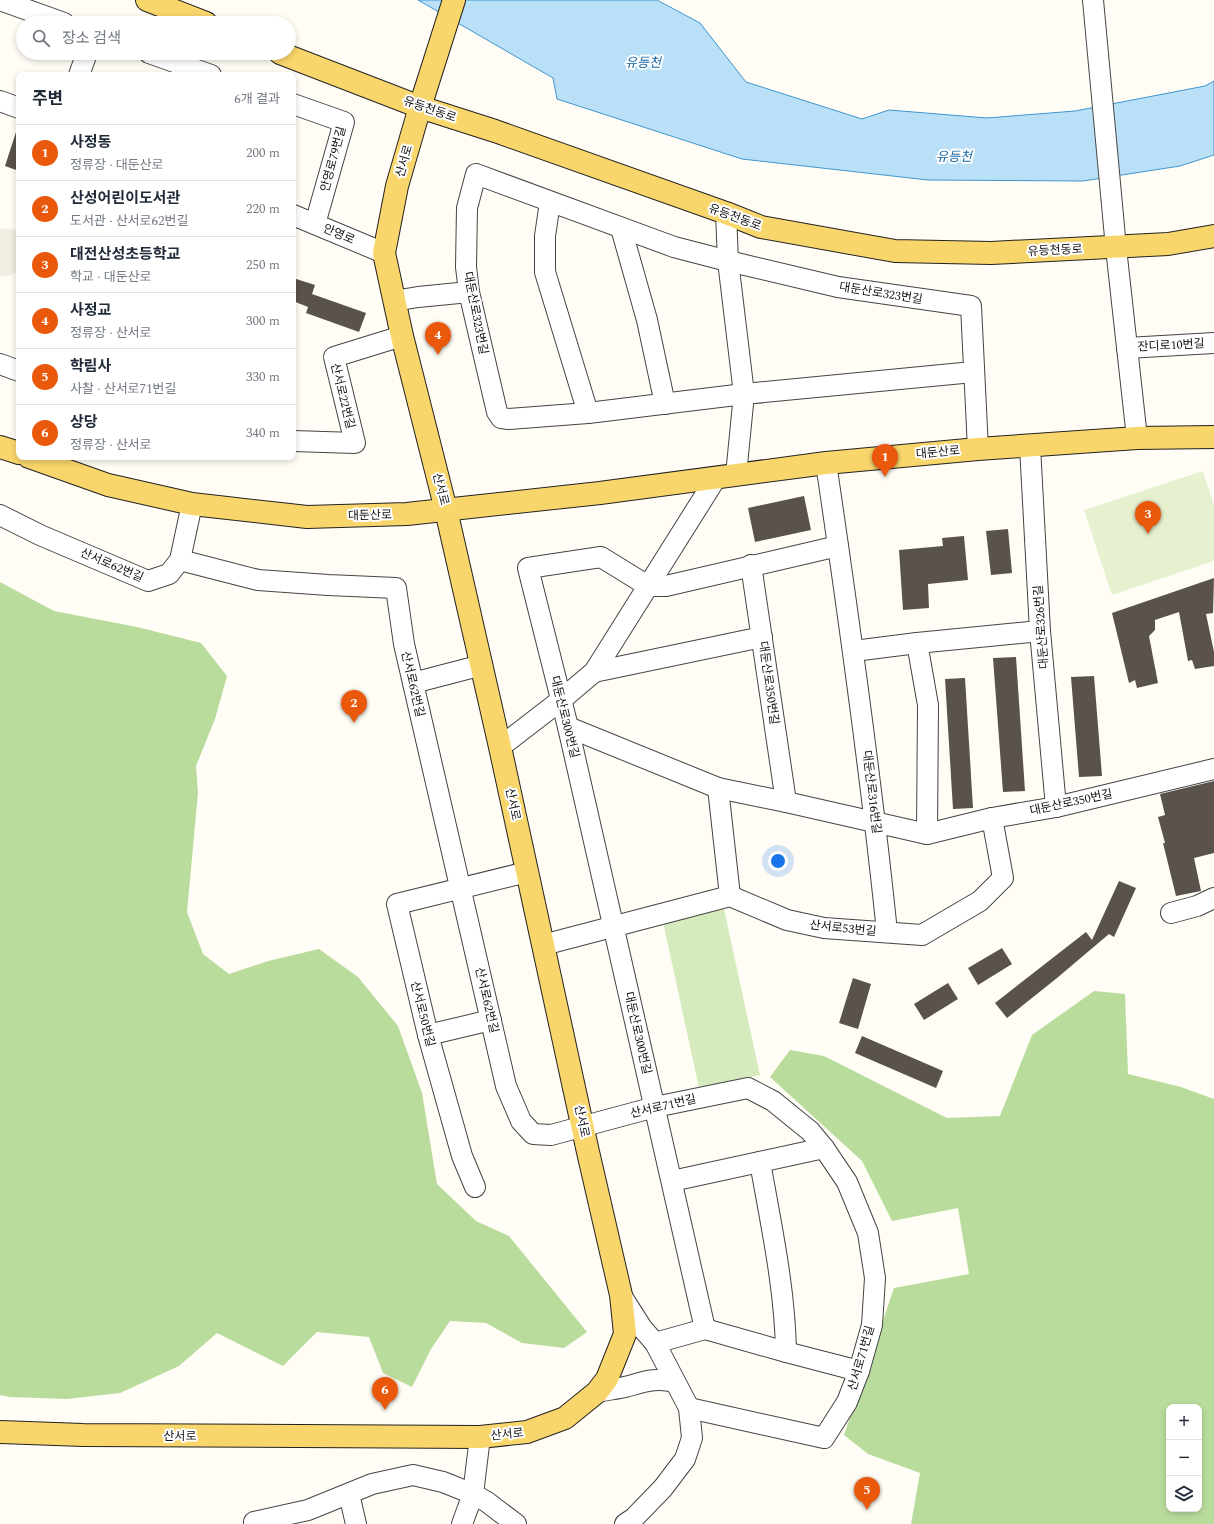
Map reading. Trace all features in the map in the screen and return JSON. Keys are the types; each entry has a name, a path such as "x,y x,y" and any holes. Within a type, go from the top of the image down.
{"main road":[{"path":"147,0 188,16"},
{"name":"산서로","path":"0,1432 90,1436 480,1436 527,1432 565,1418 597,1392 607,1379 625,1334 621,1295 482,665 446,510 402,336 384,253 397,186 454,0"},
{"name":"유등천동로","path":"296,58 423,98 495,131 726,213 761,227 895,251 991,253 1116,238 1168,244 1214,236"},
{"name":"대둔산로","path":"37,460 108,485 192,504 308,517 407,514 446,510 600,493 826,463 978,448 1030,446 1137,438 1214,437"},
{"path":"0,447 16,452"}],"street":[{"path":"0,0 45,16"},
{"path":"1093,0 1137,438"},
{"path":"80,72 84,60"},
{"path":"169,60 203,72"},
{"path":"0,101 16,107"},
{"name":"안영로79번길","path":"296,105 344,122 315,224"},
{"name":"대둔산로323번길","path":"973,372 744,394 588,413 509,419 501,418 497,412 469,292 466,267 467,208 476,174 674,247 838,287 971,306 973,372 978,448"},
{"path":"550,202 545,236 545,272 588,413"},
{"path":"500,747 561,700 594,672 648,586 726,476 744,394 728,261 726,213"},
{"name":"안영로","path":"296,217 384,253"},
{"path":"621,228 646,320 665,404"},
{"path":"394,301 469,292"},
{"name":"산서로22번길","path":"296,441 355,443 334,357 402,336"},
{"name":"잔디로10번길","path":"1127,348 1214,343"},
{"path":"0,364 16,370"},
{"name":"대둔산로326번길","path":"1030,446 1040,631 1056,807"},
{"name":"대둔산로316번길","path":"826,463 854,651 876,822 887,932"},
{"path":"180,560 192,504"},
{"name":"산서로62번길","path":"0,515 40,535 148,581 169,574 180,560 258,580 396,588 404,644 506,1086 521,1121 533,1134 551,1135 583,1126"},
{"path":"648,586 666,586 751,565 838,546"},
{"name":"대둔산로300번길","path":"648,586 601,557 528,568 568,727 705,1329"},
{"name":"대둔산로350번길","path":"751,565 786,802"},
{"path":"854,651 916,643 1040,631"},
{"path":"594,672 762,637"},
{"path":"916,643 928,705 927,834"},
{"path":"413,683 482,665"},
{"name":"대둔산로350번길","path":"568,727 718,788 927,834 992,818 1056,807 1214,769"},
{"path":"543,945 730,896 718,788"},
{"name":"산서로53번길","path":"730,896 787,920 824,928 922,935 980,901 1003,878 992,818"},
{"path":"461,888 528,872"},
{"name":"산서로50번길","path":"461,888 396,904 428,1035 462,1156 474,1187"},
{"path":"1171,913 1198,906 1214,898"},
{"path":"428,1035 491,1020"},
{"name":"산서로71번길","path":"583,1126 655,1107 748,1088 773,1101 810,1131 824,1148 847,1182 868,1233 875,1278 872,1324 859,1371 847,1402 824,1438 689,1408"},
{"path":"672,1181 824,1148"},
{"path":"760,1162 776,1251 785,1322 786,1352"},
{"path":"621,1295 642,1328 655,1343 689,1408 692,1438 685,1459 663,1488 634,1518 625,1524"},
{"path":"655,1343 705,1329 859,1371"},
{"path":"597,1392 625,1387 646,1380 663,1379 675,1382"},
{"name":"산서로","path":"462,1524 473,1494 480,1436"},
{"path":"255,1524 254,1522 308,1510 372,1484 413,1475 443,1482 473,1494 488,1502 516,1524"},
{"path":"349,1494 356,1524"}],"green space":[{"path":"1203,471 1214,505 1214,561 1112,595 1084,510"},
{"path":"0,582 54,611 137,627 201,643 227,676 215,719 196,766 198,793 187,912 203,954 229,974 268,961 319,949 358,977 398,1026 422,1093 437,1184 476,1221 509,1236 587,1332 564,1348 522,1343 486,1323 450,1321 431,1349 412,1387 383,1373 369,1337 317,1332 283,1366 217,1333 179,1366 120,1393 67,1399 10,1397 0,1395"},
{"path":"724,909 760,1075 699,1088 663,922"},
{"path":"1094,991 1125,994 1128,1074 1181,1087 1214,1099 1214,1524 911,1524 920,1473 868,1454 844,1435 894,1288 969,1274 958,1208 892,1221 862,1161 770,1077 790,1050 824,1056 947,1118 1000,1116 1032,1035"}],"shaded area":[{"path":"0,228 16,230 16,272 12,275 0,276"}],"water":[{"name":"유등천","path":"418,0 657,0 700,23 746,82 862,119 889,110 987,118 1075,111 1205,86 1214,81 1214,155 1180,166 1083,181 928,180 742,159 557,99 553,78"}],"building":[{"path":"16,132 16,170 5,166"},
{"path":"296,279 315,285 312,294 366,313 359,332 306,313 308,307 296,302"},
{"path":"804,496 811,530 755,542 748,508"},
{"path":"1008,529 1012,573 991,575 986,531"},
{"path":"964,536 968,580 928,584 929,608 903,610 899,550 943,546 942,538"},
{"path":"1214,578 1213,613 1206,614 1214,652 1214,666 1195,669 1192,660 1188,661 1179,612 1155,620 1155,630 1149,636 1158,683 1137,688 1135,680 1129,683 1112,613"},
{"path":"1016,657 1025,791 1003,792 993,658"},
{"path":"1094,676 1102,776 1079,777 1071,677"},
{"path":"965,678 973,808 953,809 945,679"},
{"path":"1214,781 1214,853 1194,858 1201,891 1176,896 1158,817 1165,815 1160,794"},
{"path":"1119,881 1136,888 1114,937 1109,934 1007,1018 995,1003 1086,932 1092,940"},
{"path":"1002,948 1012,964 978,985 968,968"},
{"path":"853,978 871,984 858,1029 839,1023"},
{"path":"948,983 958,999 924,1020 914,1004"},
{"path":"862,1036 943,1071 936,1088 855,1053"}],"place":[{"name":"사정교","path":"438,355"},
{"name":"사정동","path":"885,477"},
{"name":"대전산성초등학교","path":"1148,534"},
{"name":"산성어린이도서관","path":"354,723"},
{"name":"상당","path":"385,1410"},
{"name":"학림사","path":"867,1510"}]}
